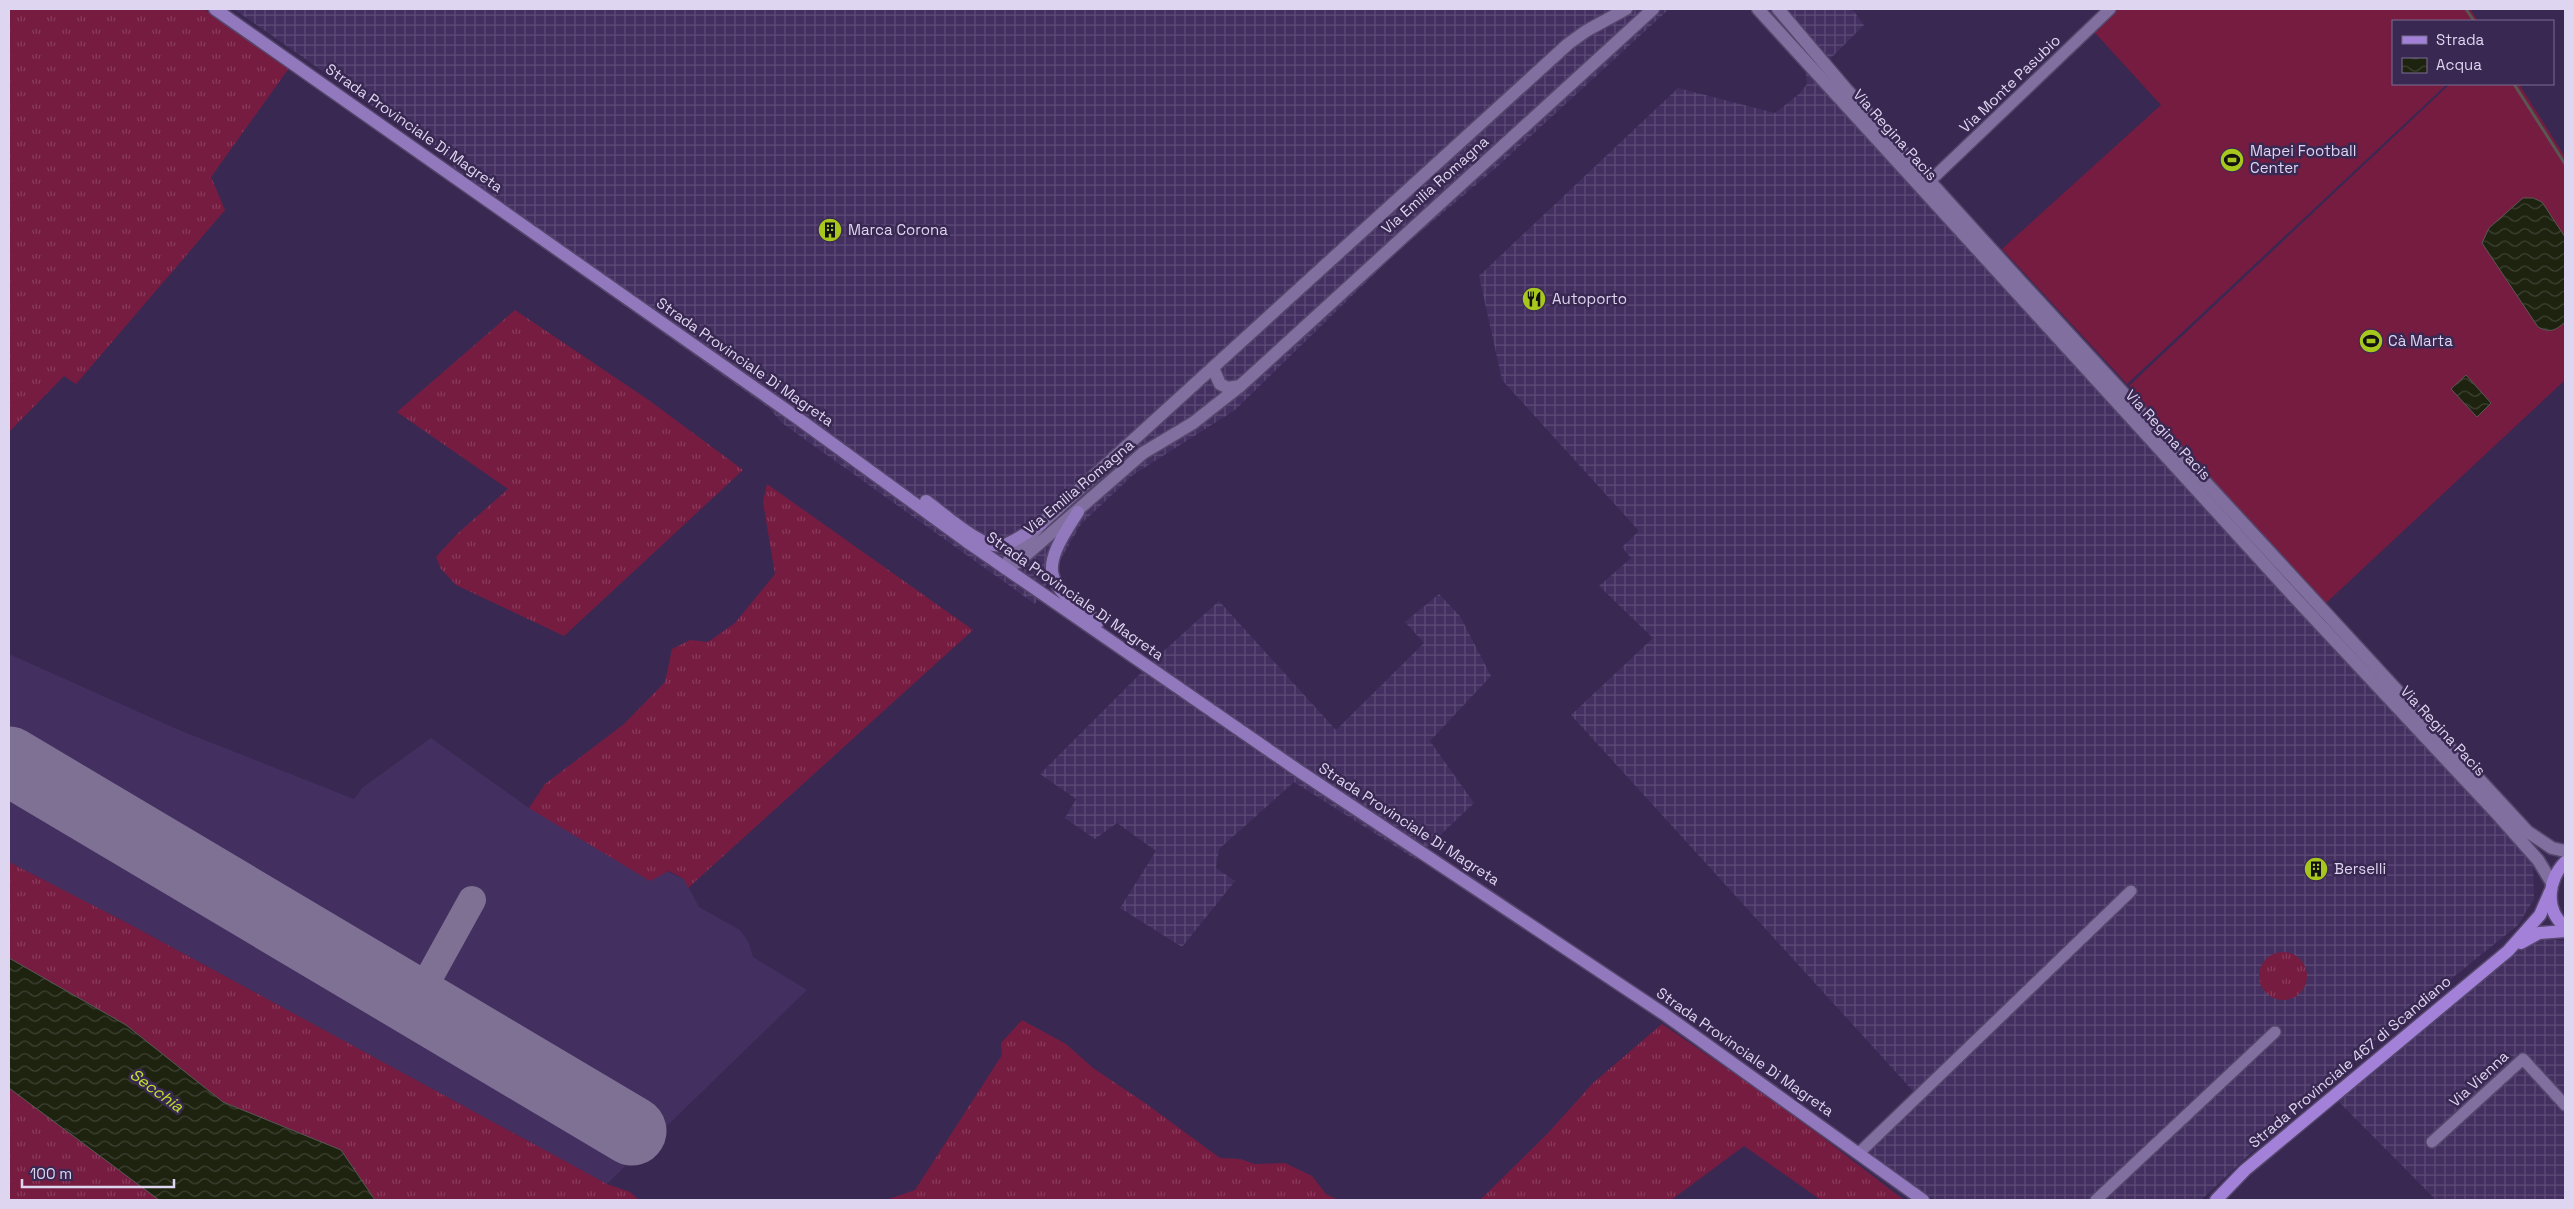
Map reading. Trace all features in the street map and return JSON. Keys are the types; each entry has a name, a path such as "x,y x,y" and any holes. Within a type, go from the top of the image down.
{"main road":[{"name":"Strada Provinciale Di Magreta","path":"216,9 796,417 1005,568 1300,771 1664,1014 1923,1200"},
{"path":"908,499 915,496 923,499 980,540 993,546 1004,545 1041,524"},
{"path":"1078,512 1058,541 1051,574 1057,588 1067,600 1114,634 1127,652"},
{"name":"Strada Provinciale 467 di Scandiano","path":"2216,1200 2245,1170 2508,951 2540,915 2551,888 2565,862"},
{"path":"2551,888 2556,915 2565,927"},
{"name":"Strada Provinciale 467 di Scandiano","path":"2508,951 2540,933 2565,931"}],"street":[{"name":"Via Emilia Romagna","path":"1005,568 1009,560 1041,524 1568,44 1586,31 1626,9"},
{"name":"Via Emilia Romagna","path":"1005,568 1018,562 1078,512 1143,453 1193,423 1240,386 1653,9"},
{"name":"Via Regina Pacis","path":"1758,9 2298,601 2498,815 2538,860 2551,888"},
{"name":"Via Regina Pacis","path":"1778,9 1846,89 1931,180 2288,574 2528,832 2552,848 2565,851"},
{"name":"Via Monte Pasubio","path":"1931,180 2110,9"},
{"path":"1213,368 1220,384 1228,388 1240,386"},
{"path":"1859,1153 2132,891"},
{"path":"2096,1200 2275,1032"},
{"name":"Via Vienna","path":"2432,1142 2523,1058 2565,1105"}],"shaded area":[{"path":"234,9 1669,9 1497,167 1399,250 1235,410 1133,475 1081,524 1035,604 782,423 769,408 441,176 455,164"},
{"path":"1784,9 1852,9 1864,25 1830,59"},
{"path":"1805,66 2515,841 2533,865 2534,899 2518,925 2380,1036 2322,1086 2201,1200 1935,1200 1859,1145 1914,1092 1571,715 1653,638 1599,586 1631,558 1622,547 1639,531 1502,380 1479,276 1678,88 1775,113 1799,94 1807,84"},
{"path":"1439,594 1460,616 1491,676 1430,741 1474,803 1415,859 1294,782 1219,849 1216,868 1235,881 1182,947 1120,908 1156,851 1117,823 1095,839 1065,818 1076,799 1040,774 1155,659 1219,601 1336,730 1424,643 1405,622"},
{"path":"9,654 179,730 354,799 362,788 431,738 529,808 684,879 699,907 740,930 749,943 753,957 807,990 607,1184 133,926 9,862"},
{"path":"2539,938 2565,941 2565,1200 2436,1200 2338,1101 2526,943"}],"green space":[{"path":"9,9 204,9 289,68 211,177 225,210 76,384 64,376 9,432"},
{"name":"Mapei Football Center","path":"2101,9 2470,9 2477,20 2392,20 2392,85 2446,85 2127,384 2002,249 2161,105 2086,23"},
{"name":"Cà Marta","path":"2449,85 2520,85 2565,157 2565,380 2326,603 2304,592 2140,417 2134,391 2129,386"},
{"path":"515,310 650,401 743,470 564,636 456,585 441,569 436,557 457,534 508,489 397,412"},
{"path":"767,484 973,630 688,888 684,879 669,871 650,881 529,808 545,784 624,724 665,682 672,649 690,640 708,642 735,623 775,574 763,502"},
{"path":"9,862 133,926 607,1184 630,1192 639,1200 375,1200 341,1150 223,1102 126,1025 9,958"},
{"path":"2283,952 2292,954 2300,959 2305,967 2307,976 2305,985 2300,993 2292,998 2283,1000 2274,998 2266,993 2261,985 2259,976 2261,967 2266,959 2274,954"},
{"path":"1022,1020 1066,1044 1093,1068 1145,1103 1220,1158 1240,1159 1255,1164 1285,1163 1312,1176 1326,1194 1338,1200 886,1200 915,1190 1002,1055 1001,1043"},
{"path":"1662,1024 1779,1104 1904,1200 1821,1200 1744,1146 1671,1200 1480,1200 1548,1133 1593,1083"},
{"path":"9,1088 159,1200 9,1200"}],"water":[{"path":"2523,198 2533,198 2542,202 2565,237 2565,322 2552,330 2538,327 2482,243 2489,228"},
{"path":"2466,375 2491,403 2477,417 2451,389"},
{"name":"Secchia","path":"9,958 126,1025 223,1102 341,1150 375,1200 159,1200 9,1088"}],"waterway":[{"path":"2466,9 2473,20"},
{"path":"2515,85 2565,164"}],"taxiway":[{"path":"415,1003 472,900"}],"runway":[{"path":"9,761 632,1131"}],"place":[{"name":"Mapei Football Center","path":"2232,160"},
{"name":"Marca Corona","path":"830,230"},
{"name":"Autoporto","path":"1534,299"},
{"name":"Cà Marta","path":"2371,341"},
{"name":"Berselli","path":"2316,869"}]}
